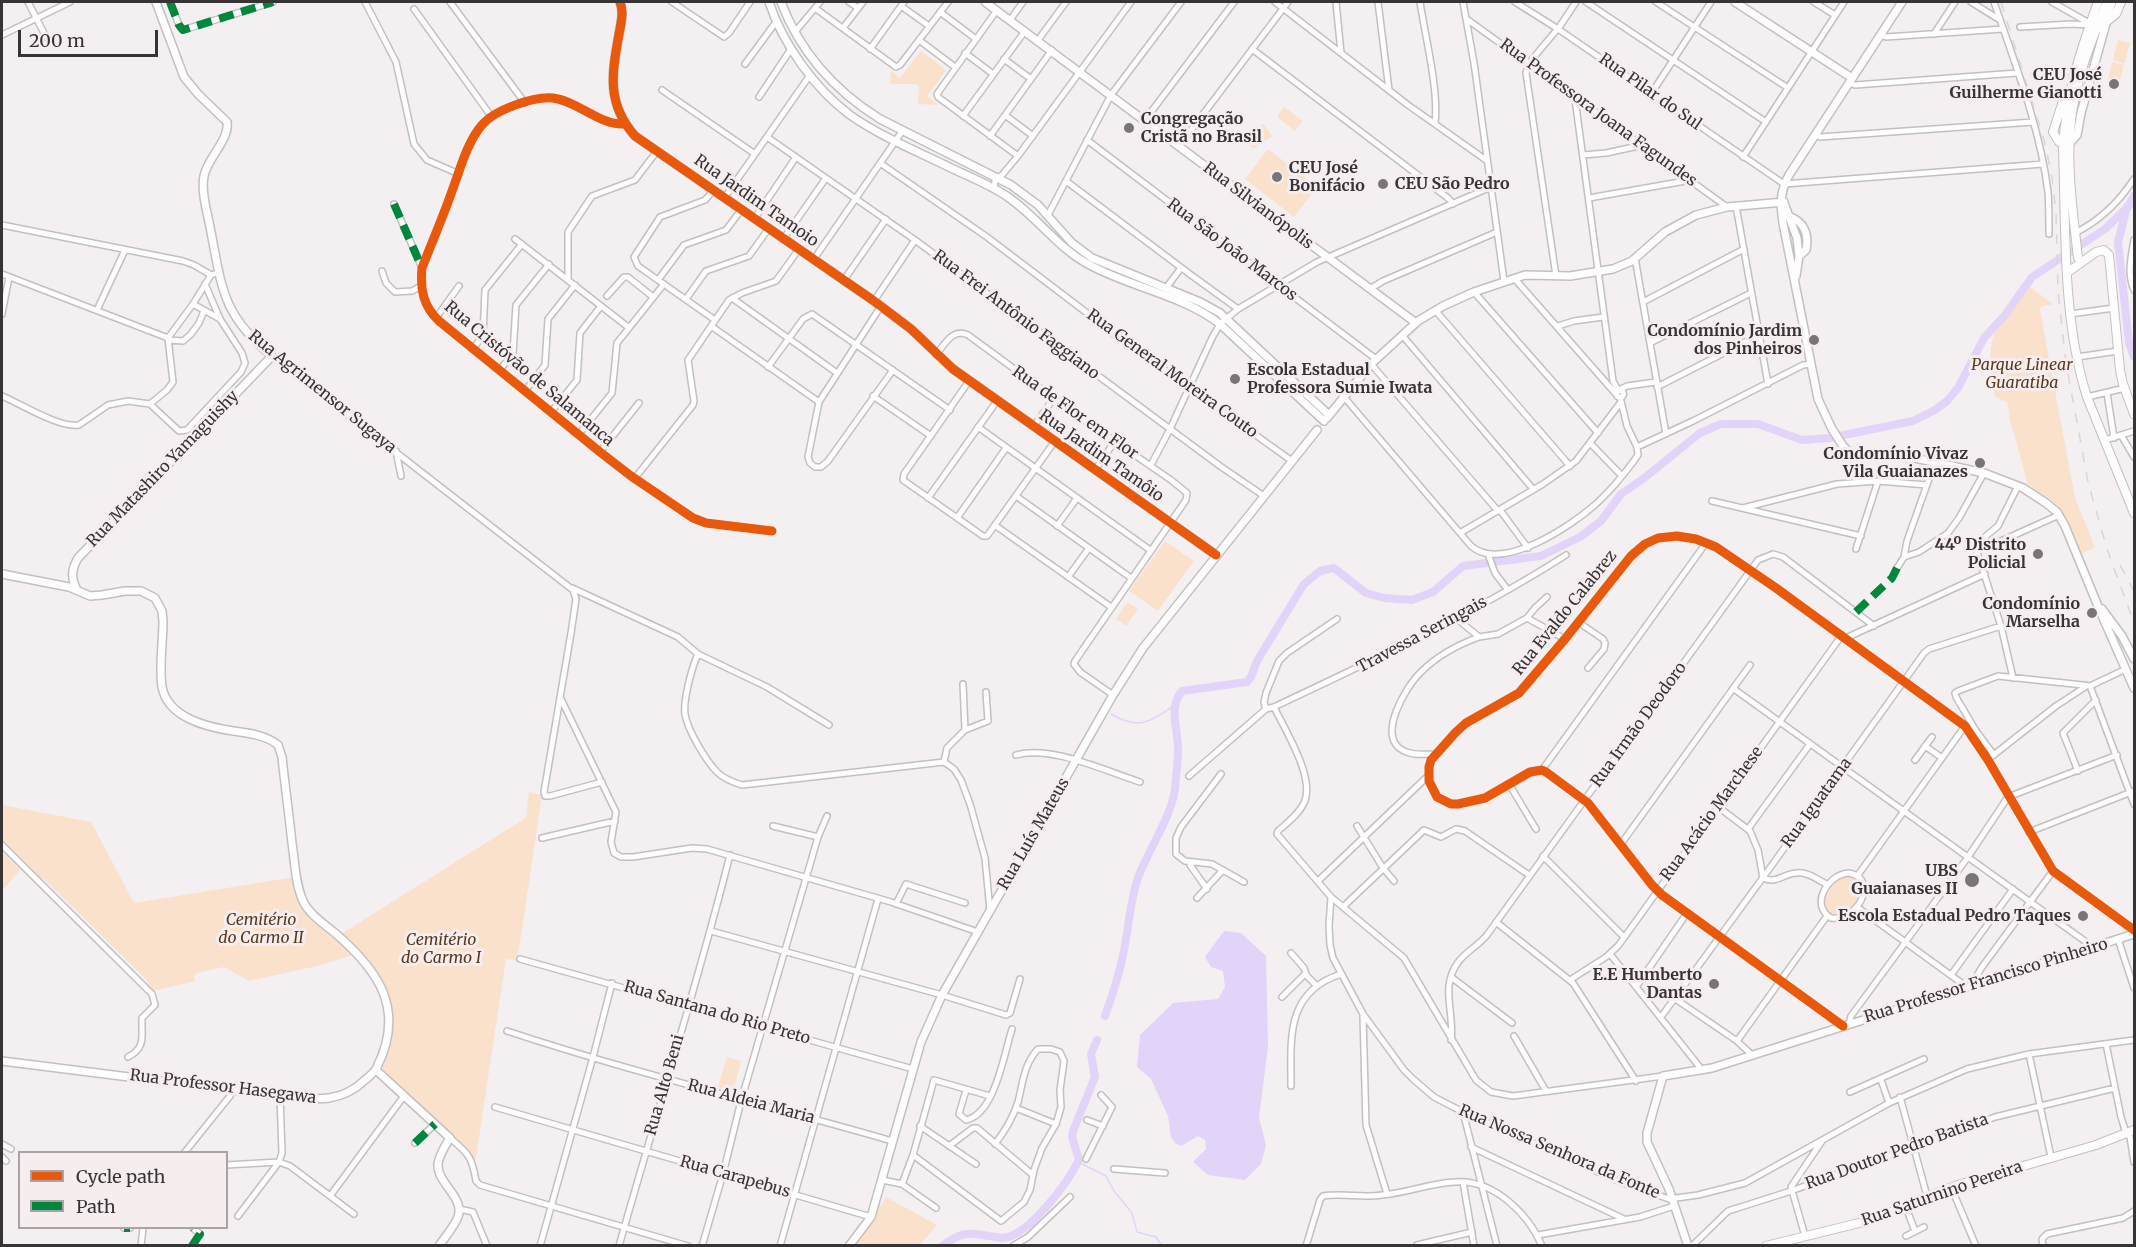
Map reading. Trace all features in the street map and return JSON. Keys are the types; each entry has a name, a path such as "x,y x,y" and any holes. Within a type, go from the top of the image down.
{"main road":[{"name":"Rua Agrimensor Sugaya","path":"156,2 184,77 198,94 226,119 228,126 207,168 203,183 215,274 237,321 255,343 272,356"},
{"name":"Rua Jardim Tamoio","path":"620,2 622,16 612,80 615,102 625,124 635,136 881,306 911,329 936,355 969,381"},
{"path":"769,2 776,22 790,47 810,75 840,107 896,141 995,190 1037,219 1069,252 1086,264 1193,307 1220,324 1326,418"},
{"path":"781,2 795,32 820,69 862,108 1001,178 1038,205 1081,251 1108,266 1200,302 1226,318 1326,418"},
{"name":"Rua Silvianópolis","path":"985,2 1416,323"},
{"path":"1735,2 1812,51 1850,81"},
{"path":"1902,2 1784,184 1782,200 1785,234 1818,399 1832,429 1846,450 1855,454 1894,455 1984,473 2018,486 2046,502 2059,515 2073,544 2100,611 2130,668 2134,688"},
{"path":"2098,2 2078,84 2067,143 2067,269 2070,314 2087,397 2104,440 2131,495 2134,513"},
{"path":"2067,143 2056,139 2053,132 2092,27 2107,2"},
{"path":"2067,143 2077,135 2112,2"},
{"path":"2092,27 2105,23 2116,14 2121,2"},
{"path":"790,47 790,38 795,32"},
{"path":"855,118 862,108"},
{"path":"2067,143 2080,260"},
{"path":"1782,200 1797,238 1799,256 1796,284"},
{"name":"Rua Luís Mateus","path":"849,1245 871,1217 928,1024 942,995 1113,694 1143,648 1292,461 1294,455 1373,362 1416,323 1435,310 1474,292 1529,274 1580,275 1623,266 1673,226 1696,215 1727,207 1782,200"},
{"path":"1037,219 1048,215"},
{"path":"1788,216 1798,220 1807,234 1807,247 1804,254 1799,256"},
{"path":"1785,234 1793,226 1803,226"},
{"path":"1787,245 1799,256"},
{"path":"2067,269 2101,250 2109,255 2118,351 2125,388 2134,414"},
{"name":"Rua Matashiro Yamaguishy","path":"77,590 72,575 73,566 78,558 272,356"},
{"name":"Rua Jardim Tamôio","path":"969,381 1216,555"},
{"path":"2,574 77,590"},
{"name":"Rua Professor Hasegawa","path":"2,1061 280,1096 310,1099 342,1096 357,1088 376,1070 387,1039 390,1021 384,993 369,966 309,910 302,899 280,749 274,742 255,735 215,728 192,720 168,701 162,686 164,621 155,598 136,590 96,596 77,590"},
{"path":"2097,602 2122,636 2134,659"},
{"name":"Rua Professor Francisco Pinheiro","path":"1663,1076 1702,1070 1752,1055 2134,932"},
{"path":"376,1070 450,1138 440,1157 438,1170 459,1209 458,1217 440,1245"},
{"path":"1663,1076 1647,1137 1650,1150 1690,1245"},
{"name":"Rua Saturnino Pereira","path":"1766,1245 1879,1218 1951,1187 2131,1134"}],"street":[{"path":"28,2 46,37"},
{"path":"2,35 70,2"},
{"path":"170,2 183,30 273,2"},
{"path":"365,2 396,62 417,151 427,160 459,174"},
{"path":"450,2 525,103"},
{"path":"672,2 724,37 750,2"},
{"path":"795,32 820,2"},
{"path":"849,2 858,8"},
{"path":"843,28 863,2"},
{"path":"815,8 896,67 900,65 948,2"},
{"path":"1010,20 1023,2"},
{"path":"1038,40 1066,2"},
{"path":"995,190 993,182 1001,178 1131,2"},
{"path":"1048,215 1112,95 1181,2"},
{"path":"1145,120 1234,2"},
{"path":"1275,2 1389,90 1486,159"},
{"path":"1179,146 1288,2"},
{"path":"1336,2 1341,53"},
{"path":"1378,2 1386,51 1389,90"},
{"path":"1420,2 1432,77 1435,123"},
{"path":"1463,2 1468,20 1504,281"},
{"name":"Rua Pilar do Sul","path":"1515,2 1784,184"},
{"path":"1556,276 1527,68 1576,2"},
{"path":"1586,2 1766,122"},
{"path":"1656,2 1788,88"},
{"path":"1651,94 1711,2"},
{"path":"1814,2 1835,15"},
{"path":"1743,157 1844,2"},
{"path":"1934,34 1954,2"},
{"path":"1971,2 2000,20"},
{"path":"1995,2 2033,122 2043,164 2048,191 2049,234"},
{"path":"2052,2 2092,27"},
{"path":"870,49 903,4 929,26"},
{"path":"414,9 492,116 537,99 556,98 615,124 625,124"},
{"path":"997,10 937,92 938,98 1017,156"},
{"path":"940,12 976,39"},
{"name":"Rua Professora Joana Fagundes","path":"1468,20 1727,207"},
{"path":"745,64 776,22"},
{"path":"2020,27 2092,27"},
{"path":"1880,35 1886,37 2003,29"},
{"path":"963,116 1025,31"},
{"path":"919,40 955,67"},
{"path":"759,97 790,47"},
{"path":"1252,49 1453,204"},
{"path":"990,136 1052,50"},
{"path":"965,53 993,74"},
{"path":"1004,59 1031,79"},
{"path":"2034,74 2074,71"},
{"path":"1850,81 1855,85 2018,73"},
{"path":"725,197 810,75"},
{"path":"662,90 755,154"},
{"path":"1344,397 1460,533 1479,552 1489,557 1528,548 1574,520 1594,505 1636,458 1637,447 1627,426 1612,375 1575,98"},
{"path":"1005,115 1033,136"},
{"name":"Rua Cristóvão de Salamanca","path":"492,116 478,130 422,268 421,286 425,302 436,318 600,452 693,518 706,524 772,531"},
{"path":"1816,134 1820,137 2033,122"},
{"path":"814,259 903,130"},
{"name":"Rua Frei Antônio Faggiano","path":"767,137 886,219 1264,496"},
{"name":"Rua São João Marcos","path":"1087,141 1278,285 1373,362 1499,510 1528,548"},
{"path":"1583,155 1644,145"},
{"path":"568,279 568,232 586,204 595,194 638,178 657,151"},
{"path":"755,218 796,157"},
{"name":"Rua General Moreira Couto","path":"880,163 972,226 1292,461"},
{"path":"1784,184 2043,164"},
{"path":"784,238 826,178"},
{"path":"2076,236 2107,212 2134,179"},
{"path":"1589,198 1691,180"},
{"path":"1066,181 1238,309"},
{"path":"1151,465 1220,324 1226,318 1326,257 1491,187"},
{"path":"714,190 708,198 699,203 660,217 634,254 634,259 638,266 715,320"},
{"path":"394,204 422,268"},
{"path":"1736,206 1768,384"},
{"path":"579,434 612,393 617,343 653,297 684,245 726,230 742,209"},
{"path":"844,280 886,219"},
{"path":"2,225 183,261 215,274 205,284 168,339 173,382 150,404"},
{"path":"686,299 706,271 749,256 769,228"},
{"path":"1370,290 1383,281 1497,232"},
{"path":"515,239 628,327"},
{"path":"874,301 915,240"},
{"path":"2134,240 2130,278 2134,290"},
{"path":"473,349 483,335 485,290 522,244"},
{"path":"97,310 125,249"},
{"path":"635,478 693,405 688,360 715,320 732,298 776,281 799,249"},
{"path":"1643,302 1744,249"},
{"path":"1635,258 1666,434"},
{"path":"500,370 513,353 516,305 549,264"},
{"path":"1166,288 1181,268"},
{"path":"382,271 388,287 395,292 412,291 421,286"},
{"path":"2,274 168,339 183,340 190,335 200,323 204,311"},
{"path":"2,314 9,277"},
{"path":"607,297 624,277 628,277 653,297"},
{"path":"1514,278 1602,378 1619,394"},
{"path":"2,396 53,420 74,426 118,401 139,401 150,404 176,428 184,432 244,368 245,359 220,319 205,284"},
{"path":"525,390 546,365 548,319 575,285"},
{"path":"436,318 459,286"},
{"path":"1474,292 1598,433"},
{"path":"1650,343 1751,293"},
{"path":"732,298 837,374"},
{"path":"193,304 220,319"},
{"path":"551,412 577,380 580,333 601,306"},
{"path":"881,306 819,402 808,457 810,463 815,467 821,467 828,461 893,370"},
{"path":"2070,314 2114,308"},
{"path":"1435,310 1570,466"},
{"path":"768,367 803,319 812,314 950,410"},
{"path":"1558,326 1603,317"},
{"path":"711,326 819,402"},
{"name":"Rua de Flor em Flor","path":"936,355 954,334 964,333 1151,465 1187,493 1187,498 1171,523"},
{"path":"1402,335 1533,489"},
{"path":"1460,533 1581,457 1598,433 1619,394 1634,385 1657,384 1759,335"},
{"path":"2077,357 2118,351"},
{"name":"Rua Agrimensor Sugaya","path":"272,356 572,588 678,637 698,654 767,687 829,725"},
{"path":"1637,447 1803,365 1811,364"},
{"path":"1602,378 1612,375"},
{"path":"969,381 911,462 903,477 906,483 987,536 1055,441"},
{"path":"2087,397 2125,388"},
{"path":"2107,393 2114,438"},
{"path":"873,396 931,436"},
{"path":"1034,426 1053,398"},
{"path":"928,498 997,400"},
{"path":"600,452 639,403"},
{"path":"978,427 1150,550"},
{"path":"2104,440 2134,431"},
{"path":"2121,435 2134,457"},
{"path":"1095,470 1115,441"},
{"path":"1591,444 1622,476"},
{"path":"957,518 1006,448"},
{"path":"396,451 401,476"},
{"path":"1897,568 1904,557 1906,541 1935,462"},
{"path":"1904,557 1919,552 1948,533 1984,473"},
{"path":"1743,508 1832,485 1878,481 1927,485"},
{"path":"1856,549 1878,481"},
{"path":"2013,678 2001,626 1976,549 1977,545 1998,526 2018,486"},
{"path":"1016,496 1131,578"},
{"path":"1058,526 1077,498"},
{"path":"1712,501 1860,536"},
{"path":"2001,541 2059,515"},
{"path":"1113,694 1080,672 1074,664 1076,656 1171,523"},
{"path":"996,526 1111,607"},
{"name":"Rua Evaldo Calabrez","path":"1429,775 1431,760 1466,723 1519,693 1631,556 1644,544 1658,538 1687,536 1716,547 1750,570 1965,726 1988,760 2053,870 2134,932"},
{"path":"1318,881 1429,775 1433,791 1442,801 1451,804 1478,801 1525,774 1542,770 1706,543"},
{"path":"1068,578 1089,548"},
{"name":"Rua Irmão Deodoro","path":"1451,977 1456,964 1483,940 1758,560 1763,556 1773,554 1783,557 1874,626"},
{"name":"Travessa Seringais","path":"1266,709 1345,675 1456,618 1566,555"},
{"path":"1489,557 1495,573 1507,589"},
{"path":"1844,637 1874,626 1985,574"},
{"path":"572,588 576,599 544,794 557,795 602,782"},
{"path":"1437,754 1409,753 1397,746 1392,734 1392,724 1398,706 1413,679 1448,650 1479,636 1504,632 1527,618 1547,597"},
{"path":"1456,618 1479,636"},
{"path":"1527,618 1565,639"},
{"path":"1189,776 1266,709 1264,702 1266,693 1279,661 1287,652 1337,619"},
{"path":"1578,622 1605,642 1604,649 1588,668"},
{"name":"Rua Iguatama","path":"1660,1017 1763,878 1921,657 1929,649 2001,626"},
{"name":"Rua Acácio Marchese","path":"1570,980 1610,954 1624,937 1779,720 1844,637"},
{"path":"698,654 693,666 684,710 686,722 715,771 728,780 742,786 944,762 954,769 970,804 985,858 990,911"},
{"path":"1621,844 1750,665"},
{"path":"1988,760 2041,717 2087,686 2130,668"},
{"path":"1994,755 1969,719 1955,693 1991,678 2013,678 2087,686"},
{"path":"963,684 965,730"},
{"path":"2087,686 2096,700 2133,792 2134,804"},
{"path":"1734,689 2093,947"},
{"path":"944,762 946,747 965,730 988,721 986,692"},
{"path":"560,698 616,813 611,842 613,852 621,857 644,857 692,848 707,849 893,903 978,932"},
{"path":"2078,771 2064,733 2096,700"},
{"name":"Rua Professor Francisco Pinheiro","path":"1274,707 1298,757 1308,787 1303,805 1277,834 1332,897 1404,958 1451,1041 1476,1080 1486,1090 1507,1096 1663,1076"},
{"path":"1858,875 1965,726"},
{"path":"1915,760 1932,737"},
{"path":"1748,829 1810,744"},
{"path":"1925,746 1942,759"},
{"path":"1016,755 1038,752 1076,760 1140,782"},
{"path":"1542,770 1585,800 1657,890 1846,1025 1968,857 2008,797 2117,755"},
{"path":"1221,774 1181,827 1176,852 1180,858 1212,864 1244,882"},
{"path":"1509,784 1536,829"},
{"path":"2029,832 2133,792"},
{"path":"1717,806 1748,829 1756,844 1763,878 1774,881 1791,873 1804,873 1828,885"},
{"path":"702,1245 762,1026 818,837 828,816"},
{"path":"542,838 615,821"},
{"path":"773,826 818,837"},
{"path":"1356,826 1362,838 1394,881"},
{"path":"1344,906 1422,832 1427,830 1441,837 1456,829 1461,830 1529,875"},
{"path":"2,845 152,994 155,1005 142,1018 142,1045 128,1057"},
{"name":"Rua Alto Beni","path":"619,1245 711,931 730,855"},
{"path":"1543,856 1624,937"},
{"path":"1190,865 1207,889"},
{"path":"1197,898 1223,870"},
{"path":"1857,907 1969,986 2053,870"},
{"path":"1841,874 1858,875 1862,879 1864,890 1857,907 1842,918 1827,916 1821,906 1821,899 1828,885 1841,874"},
{"path":"893,903 906,884 965,903"},
{"path":"1951,975 2013,889"},
{"name":"Rua Nossa Senhora da Fonte","path":"1332,897 1330,945 1341,974 1363,1014 1404,1070 1423,1088 1463,1112 1623,1183 1674,1203 1740,1185 1900,1097 1967,1069 2029,1054 2134,1040"},
{"path":"780,1245 879,899"},
{"path":"1636,987 1687,913"},
{"path":"1737,1041 1827,916"},
{"path":"1496,922 1570,980 1636,1081"},
{"path":"711,931 1008,1015 1020,979"},
{"path":"2118,939 2134,988"},
{"path":"1292,953 1317,986"},
{"path":"1610,954 1702,1070"},
{"name":"Rua Santana do Rio Preto","path":"520,959 913,1069"},
{"path":"2128,968 2134,966"},
{"path":"1282,997 1306,974"},
{"path":"1291,1086 1294,1017 1302,1001 1317,986 1341,974"},
{"path":"1451,1041 1453,1023 1447,993 1451,977 1512,1023"},
{"path":"540,1245 612,983"},
{"path":"1674,998 1737,1041 1752,1055"},
{"path":"1363,1014 1366,1125 1387,1194"},
{"path":"966,1090 959,1114 966,1120 974,1118 987,1105 1012,1029"},
{"name":"Rua Aldeia Maria","path":"507,1030 741,1101 816,1119 892,1141"},
{"path":"1514,1036 1546,1091"},
{"path":"2106,1044 2121,1117 2131,1134 2134,1162"},
{"path":"913,1155 1001,1221 1024,1202 1030,1190 1042,1148 1056,1124 1061,1107 1060,1090 1064,1061 1060,1052 1038,1049 1031,1057 1023,1076 1016,1108 1008,1127 995,1144"},
{"path":"2029,1054 2051,1157"},
{"path":"1850,1092 1924,1059"},
{"path":"902,1184 913,1155 933,1080 990,1096"},
{"path":"1881,1080 1889,1103"},
{"name":"Rua Doutor Pedro Batista","path":"1690,1245 1728,1211 1791,1191 1995,1117 2115,1088"},
{"path":"186,1151 230,1096 232,1090"},
{"path":"1086,1159 1112,1107 1101,1095"},
{"path":"238,1216 279,1162 282,1153 280,1096"},
{"path":"330,1196 404,1096"},
{"path":"1900,1097 1928,1196"},
{"name":"Rua Carapebus","path":"495,1107 871,1217"},
{"path":"1016,1108 1056,1124"},
{"path":"1463,1112 1497,1245"},
{"path":"1087,1120 1103,1126"},
{"path":"415,1143 435,1124"},
{"path":"920,1126 976,1164"},
{"path":"950,1146 973,1128 977,1128 1033,1175"},
{"path":"1804,1236 1791,1191 1793,1183 1825,1137"},
{"path":"450,1138 469,1156 474,1165 477,1183 688,1245"},
{"path":"2,1144 11,1149"},
{"path":"1471,1147 1624,1219"},
{"path":"228,1166 279,1162 290,1166 354,1214"},
{"path":"1114,1169 1165,1173"},
{"path":"882,1180 902,1184 936,1208"},
{"path":"1463,1182 1474,1245"},
{"path":"1306,1245 1320,1200 1323,1197 1348,1194 1387,1194 1463,1182 1483,1186 1514,1206 1528,1221 1542,1245"},
{"path":"1951,1187 1976,1245"},
{"path":"1013,1245 1028,1237 1070,1197"},
{"path":"1538,1235 1658,1212 1674,1203"},
{"path":"1905,1205 1915,1231"},
{"path":"459,1209 473,1211 487,1245"},
{"path":"2043,1245 2042,1239 2047,1234 2123,1218 2134,1211"},
{"path":"1905,1236 1924,1227"},
{"path":"192,1245 200,1234 195,1229"},
{"path":"1417,1245 1439,1243 1472,1232"},
{"path":"141,1243 149,1245"}],"green space":[{"path":"2118,40 2130,43 2124,64 2113,60"},
{"path":"921,51 946,70 927,96 938,105 918,104 919,87 916,84 890,84 891,71 900,78"},
{"path":"2112,62 2124,65 2118,86 2107,83"},
{"path":"1284,107 1303,121 1295,131 1277,117"},
{"path":"1263,124 1272,136 1253,149 1244,137"},
{"path":"1268,149 1317,187 1294,217 1245,179"},
{"name":"Parque Linear Guaratiba","path":"2030,287 2053,304 2040,307 2040,310 2075,498 2095,547 2081,554 2062,514 2051,500 2027,484 2007,402 1996,397 1992,382 1990,355 1995,332"},
{"path":"1165,541 1194,561 1158,611 1129,591"},
{"path":"1127,602 1138,609 1126,626 1116,619"},
{"name":"Cemitério do Carmo I","path":"529,792 542,795 518,956 517,960 506,959 475,1164 472,1156 383,1069 392,1033 393,1018 387,990 372,966 341,934 526,818"},
{"name":"Cemitério do Carmo II","path":"2,805 91,822 134,903 295,877 304,905 353,955 317,966 249,981 224,967 196,973 194,979 196,981 153,991 145,978 2,840"},
{"path":"2,852 20,870 2,891"},
{"path":"1847,875 1858,880 1860,894 1842,914 1830,913 1826,903 1827,895 1835,882"},
{"path":"727,1057 741,1061 733,1092 718,1087"},
{"path":"886,1197 937,1225 920,1245 855,1246"}],"shaded area":[{"path":"1224,931 1241,933 1266,956 1268,1047 1259,1118 1266,1145 1261,1164 1245,1180 1208,1175 1193,1162 1206,1149 1205,1140 1198,1136 1181,1146 1175,1143 1171,1137 1168,1116 1151,1079 1137,1067 1140,1035 1173,1003 1218,999 1225,987 1223,971 1211,967 1205,957"}],"waterway":[{"path":"1105,1016 1126,941 1138,878 1173,800 1178,758 1175,718 1175,704 1178,697 1182,691 1247,682 1257,661 1304,584 1320,571 1334,568 1366,593 1384,598 1412,600 1433,592 1463,566 1541,556 1580,537 1601,521 1621,494 1700,433 1721,424 1758,424 1802,440 1829,438 1913,421 1935,410 1958,388 1984,338 2005,315 2032,277 2105,229 2128,207 2134,196"},
{"path":"2127,207 2118,242 2129,343 2134,357"},
{"path":"1111,714 1137,723 1151,720 1174,706"},
{"path":"942,1246 964,1234 1003,1238 1013,1235 1036,1218 1057,1194 1079,1160 1072,1137 1095,1077 1091,1054 1097,1040"},
{"path":"1078,1162 1106,1176 1114,1191 1132,1213 1137,1232 1156,1237 1162,1246"}],"railway":[{"path":"2001,2 2045,143 2052,177 2056,214 2058,292 2066,363 2088,482 2107,549 2134,623"},
{"path":"2120,565 2134,591"}],"marked path":[{"path":"170,2 183,30 273,2"},
{"path":"394,204 422,268"},
{"path":"1856,612 1892,578 1897,568"},
{"path":"415,1143 435,1124"},
{"path":"192,1246 200,1234 194,1229"}],"cycle path":[{"path":"620,2 622,18 613,75 615,100 619,112 635,136 874,301 911,329 953,369 1216,555"},
{"path":"625,124 607,121 553,98 536,99 515,105 488,119 468,148 422,268 422,290 426,303 439,321 600,452 693,518 706,523 772,531"},
{"path":"1843,1026 1662,895 1588,803 1546,772 1542,770 1530,772 1485,798 1458,804 1451,804 1437,797 1429,781 1431,760 1456,732 1466,723 1519,693 1631,556 1645,544 1658,538 1677,536 1696,539 1716,547 1965,726 1988,760 2053,871 2134,930"}],"place":[{"name":"CEU José Guilherme Gianotti","path":"2114,84"},
{"name":"Congregação Cristã no Brasil","path":"1129,128"},
{"name":"CEU José Bonifácio","path":"1277,177"},
{"name":"CEU São Pedro","path":"1383,184"},
{"name":"Condomínio Jardim dos Pinheiros","path":"1814,340"},
{"name":"Escola Estadual Professora Sumie Iwata","path":"1235,379"},
{"name":"Condomínio Vivaz Vila Guaianazes","path":"1980,463"},
{"name":"44º Distrito Policial","path":"2038,554"},
{"name":"Condomínio Marselha","path":"2092,613"},
{"name":"UBS Guaianases II","path":"1972,880"},
{"name":"Escola Estadual Pedro Taques","path":"2083,916"},
{"name":"E.E Humberto Dantas","path":"1714,984"}]}
